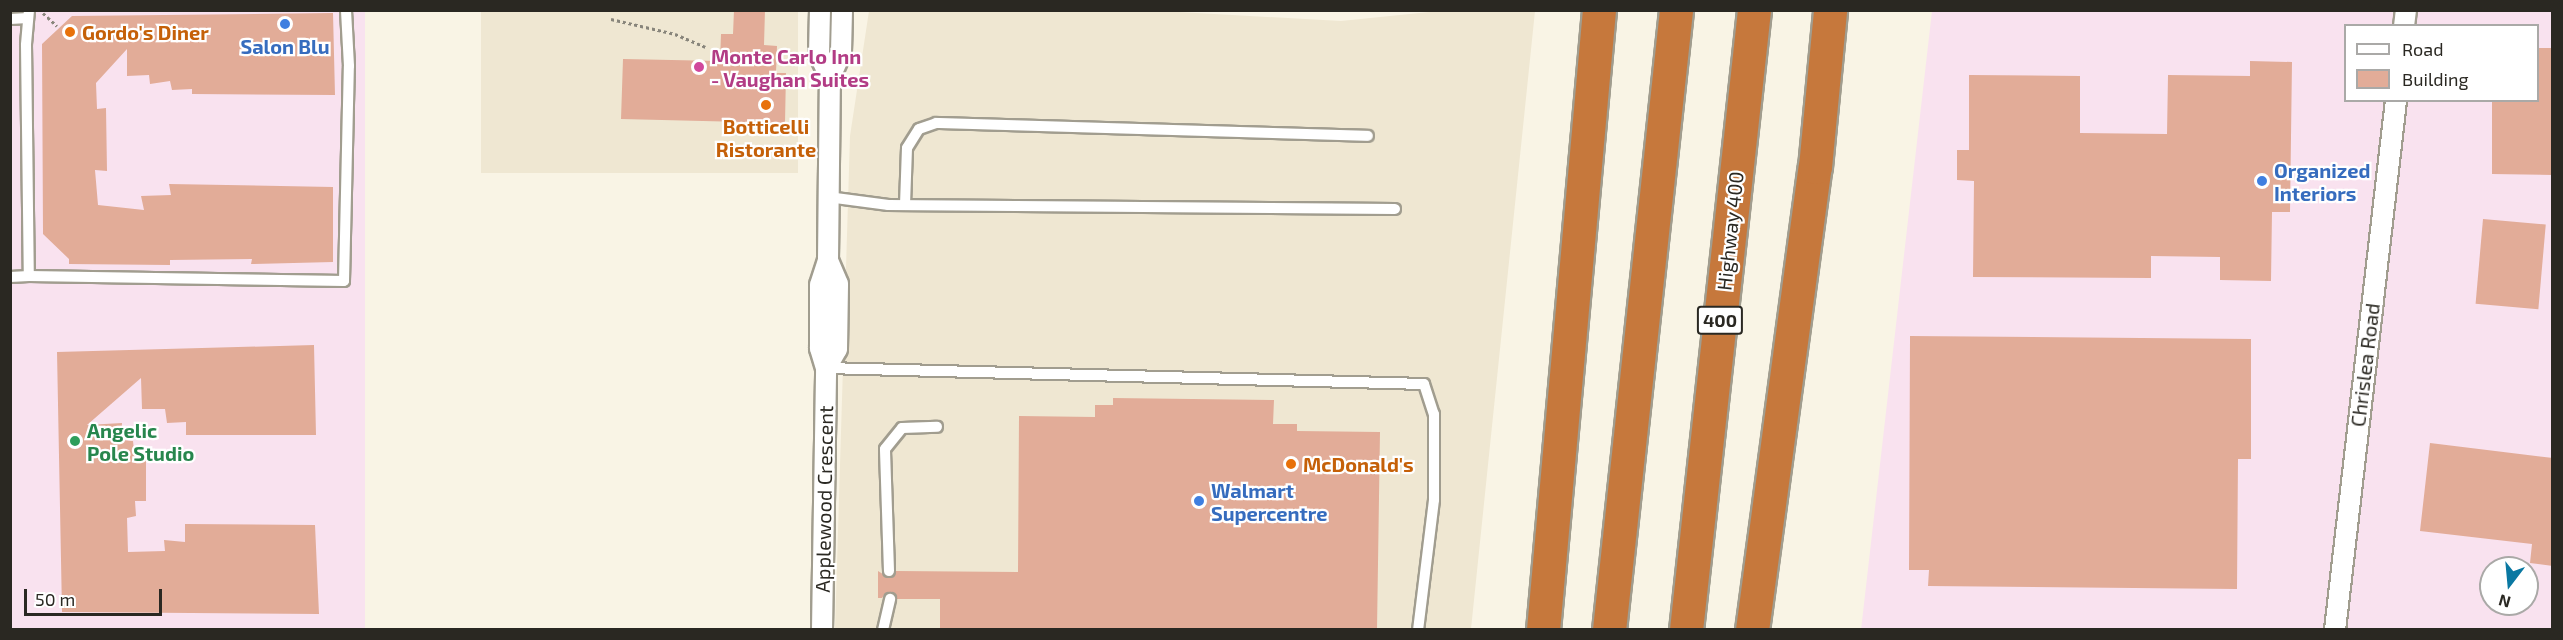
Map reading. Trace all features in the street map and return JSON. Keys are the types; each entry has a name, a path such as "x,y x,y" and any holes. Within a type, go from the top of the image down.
{"highway":[{"path":"1542,630 1599,10"},
{"path":"1609,630 1676,10"},
{"name":"Highway 400","path":"1686,630 1755,10"},
{"path":"1752,630 1815,167 1830,10"},
{"path":"1815,167 1845,10"}],"street":[{"name":"Applewood Crescent","path":"820,10 819,54 830,77"},
{"name":"Applewood Crescent","path":"822,630 826,368 820,348 820,285 828,260 830,77 841,52 842,10"},
{"name":"Chrislea Road","path":"2335,630 2396,102"}],"lane":[{"path":"10,277 344,281 349,66 346,10"},
{"path":"10,19 28,14 29,276"},
{"path":"905,205 907,148 919,129 936,123 1368,136"},
{"path":"828,197 905,205 1395,209"},
{"path":"826,368 1424,384 1434,414 1434,500 1418,630"},
{"path":"889,571 885,449 902,428 937,427"},
{"path":"883,630 890,598"}],"path":[{"path":"40,10 57,26"},
{"path":"611,20 675,34 705,47"}],"shaded area":[{"path":"1143,10 1341,21 1439,11 1535,11 1471,629 835,630 850,136 869,11"},
{"path":"10,11 365,11 365,629 10,629"},
{"path":"481,11 798,11 798,173 481,173"},
{"path":"1932,11 2552,11 2552,629 1861,630"}],"building":[{"name":"Monte Carlo Inn - Vaughan Suites","path":"734,10 765,10 764,45 777,46 776,73 786,73 785,123 621,119 623,59 720,61 721,34 733,34"},
{"path":"333,13 335,95 192,94 192,89 172,90 170,81 150,84 149,75 127,76 127,49 96,83 97,109 106,108 107,171 95,170 98,205 144,210 141,196 171,195 169,184 333,187 333,262 251,264 252,259 170,260 170,265 69,264 69,259 43,234 42,44 72,16"},
{"path":"2539,48 2553,48 2553,175 2492,174 2492,102 2539,102"},
{"path":"2250,61 2292,62 2290,212 2272,212 2271,281 2220,280 2220,257 2151,256 2151,278 1973,277 1974,181 1957,180 1957,150 1969,150 1969,75 2080,76 2080,133 2167,134 2168,75 2250,76"},
{"path":"2483,219 2546,224 2538,309 2476,304"},
{"path":"1910,336 2251,339 2251,459 2238,459 2237,589 1928,586 1929,570 1909,570"},
{"path":"314,345 316,435 186,435 186,422 167,423 165,409 142,409 141,378 87,425 122,423 121,440 133,441 135,459 146,459 146,501 135,501 136,516 127,518 128,552 165,551 164,540 185,542 185,524 315,525 319,614 62,612 57,352"},
{"name":"Walmart Supercentre","path":"1113,398 1274,400 1273,424 1297,424 1297,431 1380,432 1377,630 940,630 940,599 897,599 891,592 878,598 878,571 889,578 893,577 896,571 1018,572 1019,416 1095,417 1095,405 1113,405"},
{"path":"2430,443 2553,458 2553,566 2539,564 2539,556 2531,556 2532,544 2420,531"}],"place":[{"name":"Salon Blu","path":"285,24"},
{"name":"Gordo's Diner","path":"70,32"},
{"name":"Monte Carlo Inn - Vaughan Suites","path":"699,67"},
{"name":"Botticelli Ristorante","path":"766,105"},
{"name":"Organized Interiors","path":"2262,181"},
{"name":"Angelic Pole Studio","path":"75,441"},
{"name":"McDonald's","path":"1291,464"},
{"name":"Walmart Supercentre","path":"1199,501"}]}
